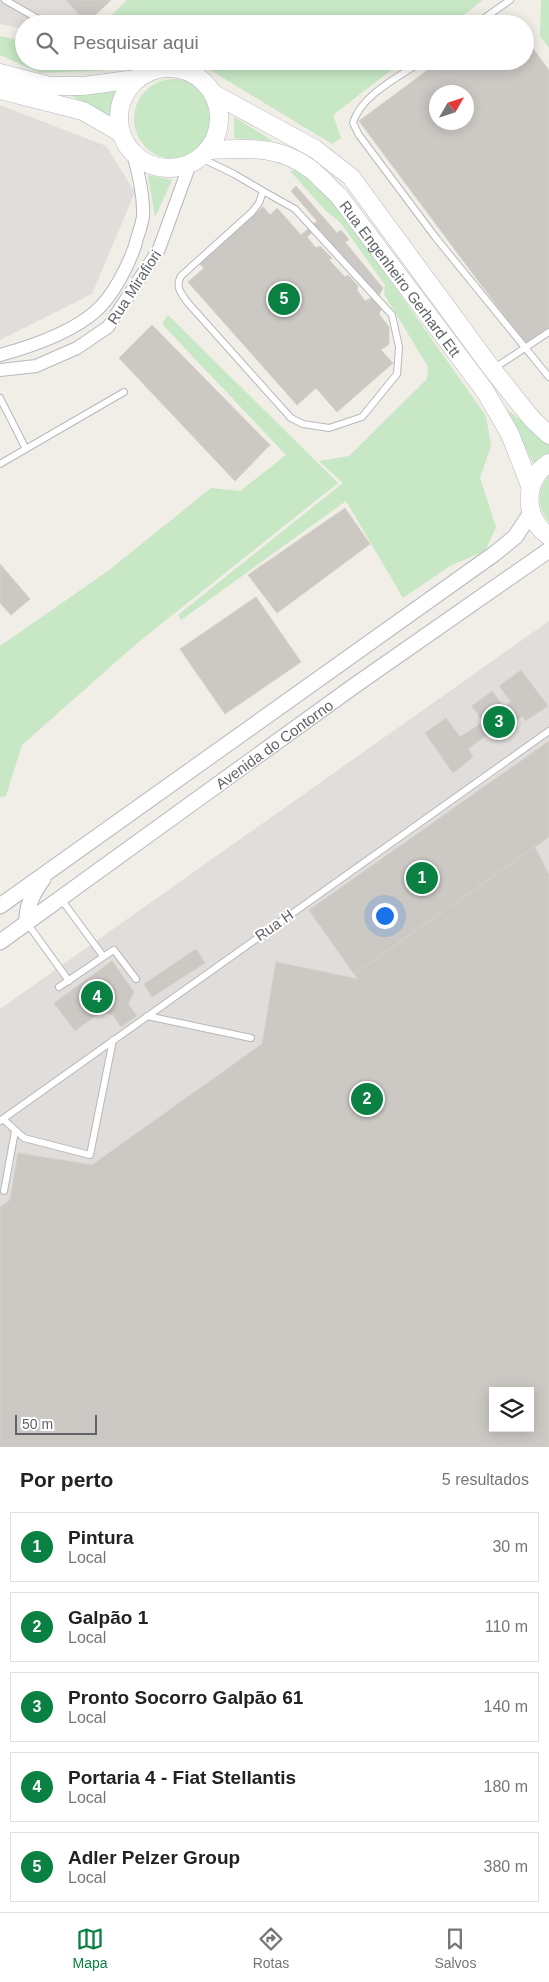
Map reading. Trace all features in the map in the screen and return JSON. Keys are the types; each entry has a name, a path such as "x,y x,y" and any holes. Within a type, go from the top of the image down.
{"main road":[{"path":"153,70 136,79 126,90 120,104 119,119 121,133 133,153 145,162 160,167 176,168 200,157 216,137 220,123 219,108 214,94 206,82 185,70"},
{"path":"0,73 50,86 83,86 136,79"},
{"path":"0,90 83,111 121,133"},
{"name":"Rua Engenheiro Gerhard Ett","path":"214,94 315,150 351,177 492,369 532,419 549,434"},
{"name":"Rua Engenheiro Gerhard Ett","path":"200,157 266,149 286,155 313,171 339,196 485,391 510,434 531,488"},
{"path":"549,463 536,476 529,500 531,513 536,524 549,536"}],"street":[{"name":"Rua Mirafiori","path":"0,354 68,330 97,310 118,282 132,254 143,218 141,183 133,153"},
{"name":"Rua Mirafiori","path":"0,370 36,366 77,348 108,327 160,249 200,157"},
{"name":"Avenida do Contorno","path":"0,906 494,554 515,537 531,513"},
{"name":"Avenida do Contorno","path":"0,942 354,686 549,550"},
{"path":"27,923 27,912 30,902 36,888 48,872"}],"lane":[{"path":"5,0 31,15"},
{"path":"489,15 510,0"},
{"path":"409,70 367,99 356,113 353,123 359,135 436,238 549,377"},
{"path":"200,157 234,174 295,209 392,315 399,347 398,374 362,417 329,428 303,424 292,418 188,303 178,288 181,276 252,212 259,203 263,191"},
{"path":"492,369 549,332"},
{"path":"0,464 124,392"},
{"path":"0,398 26,450"},
{"name":"Rua H","path":"1,1120 549,731"},
{"path":"61,898 103,956"},
{"path":"27,923 69,981"},
{"path":"60,988 113,950 136,979"},
{"path":"147,1016 251,1038"},
{"path":"1,1120 24,1138 90,1155 113,1040"},
{"path":"4,1191 15,1131"}],"shaded area":[{"path":"0,0 104,0 89,15 15,15 15,27 0,24"},
{"path":"0,105 106,146 135,192 92,294 0,340"},
{"path":"549,621 549,1447 0,1447 0,1009"}],"green space":[{"path":"127,0 483,0 464,15 112,15"},
{"path":"541,0 549,0 549,48 540,36"},
{"path":"0,36 15,39 15,62 0,55"},
{"path":"33,70 111,70 40,73"},
{"path":"210,70 391,70 333,115 341,138 332,144"},
{"path":"174,79 189,82 202,91 211,104 214,119 211,134 202,147 189,156 174,159 159,156 146,147 137,134 134,119 137,104 146,91 159,82"},
{"path":"115,90 111,120 67,93"},
{"path":"234,117 273,141 234,138"},
{"path":"298,170 335,202 486,416 491,446 480,478 496,527 485,551 450,566 403,598 346,501 181,620 178,615 343,483 319,461 349,456 427,379 428,367 384,294 385,285 340,222 325,210 290,171"},
{"path":"148,175 172,180 155,217"},
{"path":"168,315 338,483 136,644 22,745 6,796 0,797 0,646 108,571 211,488 240,491 286,455 162,324"},
{"path":"507,409 549,444 549,454 534,465"},
{"path":"549,475 549,522 540,505 540,493"}],"building":[{"path":"66,0 111,0 95,15 80,15"},
{"path":"534,50 549,70 549,328 526,345 359,121 428,70 534,70"},
{"path":"296,186 337,233 341,230 349,240 345,242 383,288 378,297 317,228 307,237 316,248 320,246 332,258 329,260 345,277 348,275 358,286 357,290 365,301 371,298 382,308 379,314 389,327 389,344 381,350 393,363 337,412 316,388 297,405 188,282 204,268 199,263 263,207 270,215 277,208 301,235 317,221 291,191"},
{"path":"152,325 270,445 235,481 119,358"},
{"path":"345,508 370,544 277,613 248,575"},
{"path":"0,564 30,599 11,615 0,603"},
{"path":"256,597 301,662 225,714 180,649"},
{"path":"521,670 548,706 525,721 522,716 514,723 517,729 497,741 491,732 468,749 473,757 453,773 425,733 446,718 460,737 483,722 472,706 492,691 504,707 511,702 499,686"},
{"path":"549,741 549,837 354,974 309,910"},
{"path":"535,847 549,875 549,1447 0,1447 0,1207 10,1200 18,1153 92,1165 262,1044 276,962 358,979 354,974"},
{"path":"196,949 205,963 152,997 144,984"},
{"path":"112,961 134,992 128,1004 137,1016 121,1027 113,1015 101,1012 75,1031 54,1003"}],"place":[{"name":"Adler Pelzer Group","path":"284,299"},
{"name":"Pronto Socorro Galpão 61","path":"499,722"},
{"name":"Pintura","path":"422,878"},
{"name":"Portaria 4 - Fiat Stellantis","path":"97,997"},
{"name":"Galpão 1","path":"367,1099"}]}
